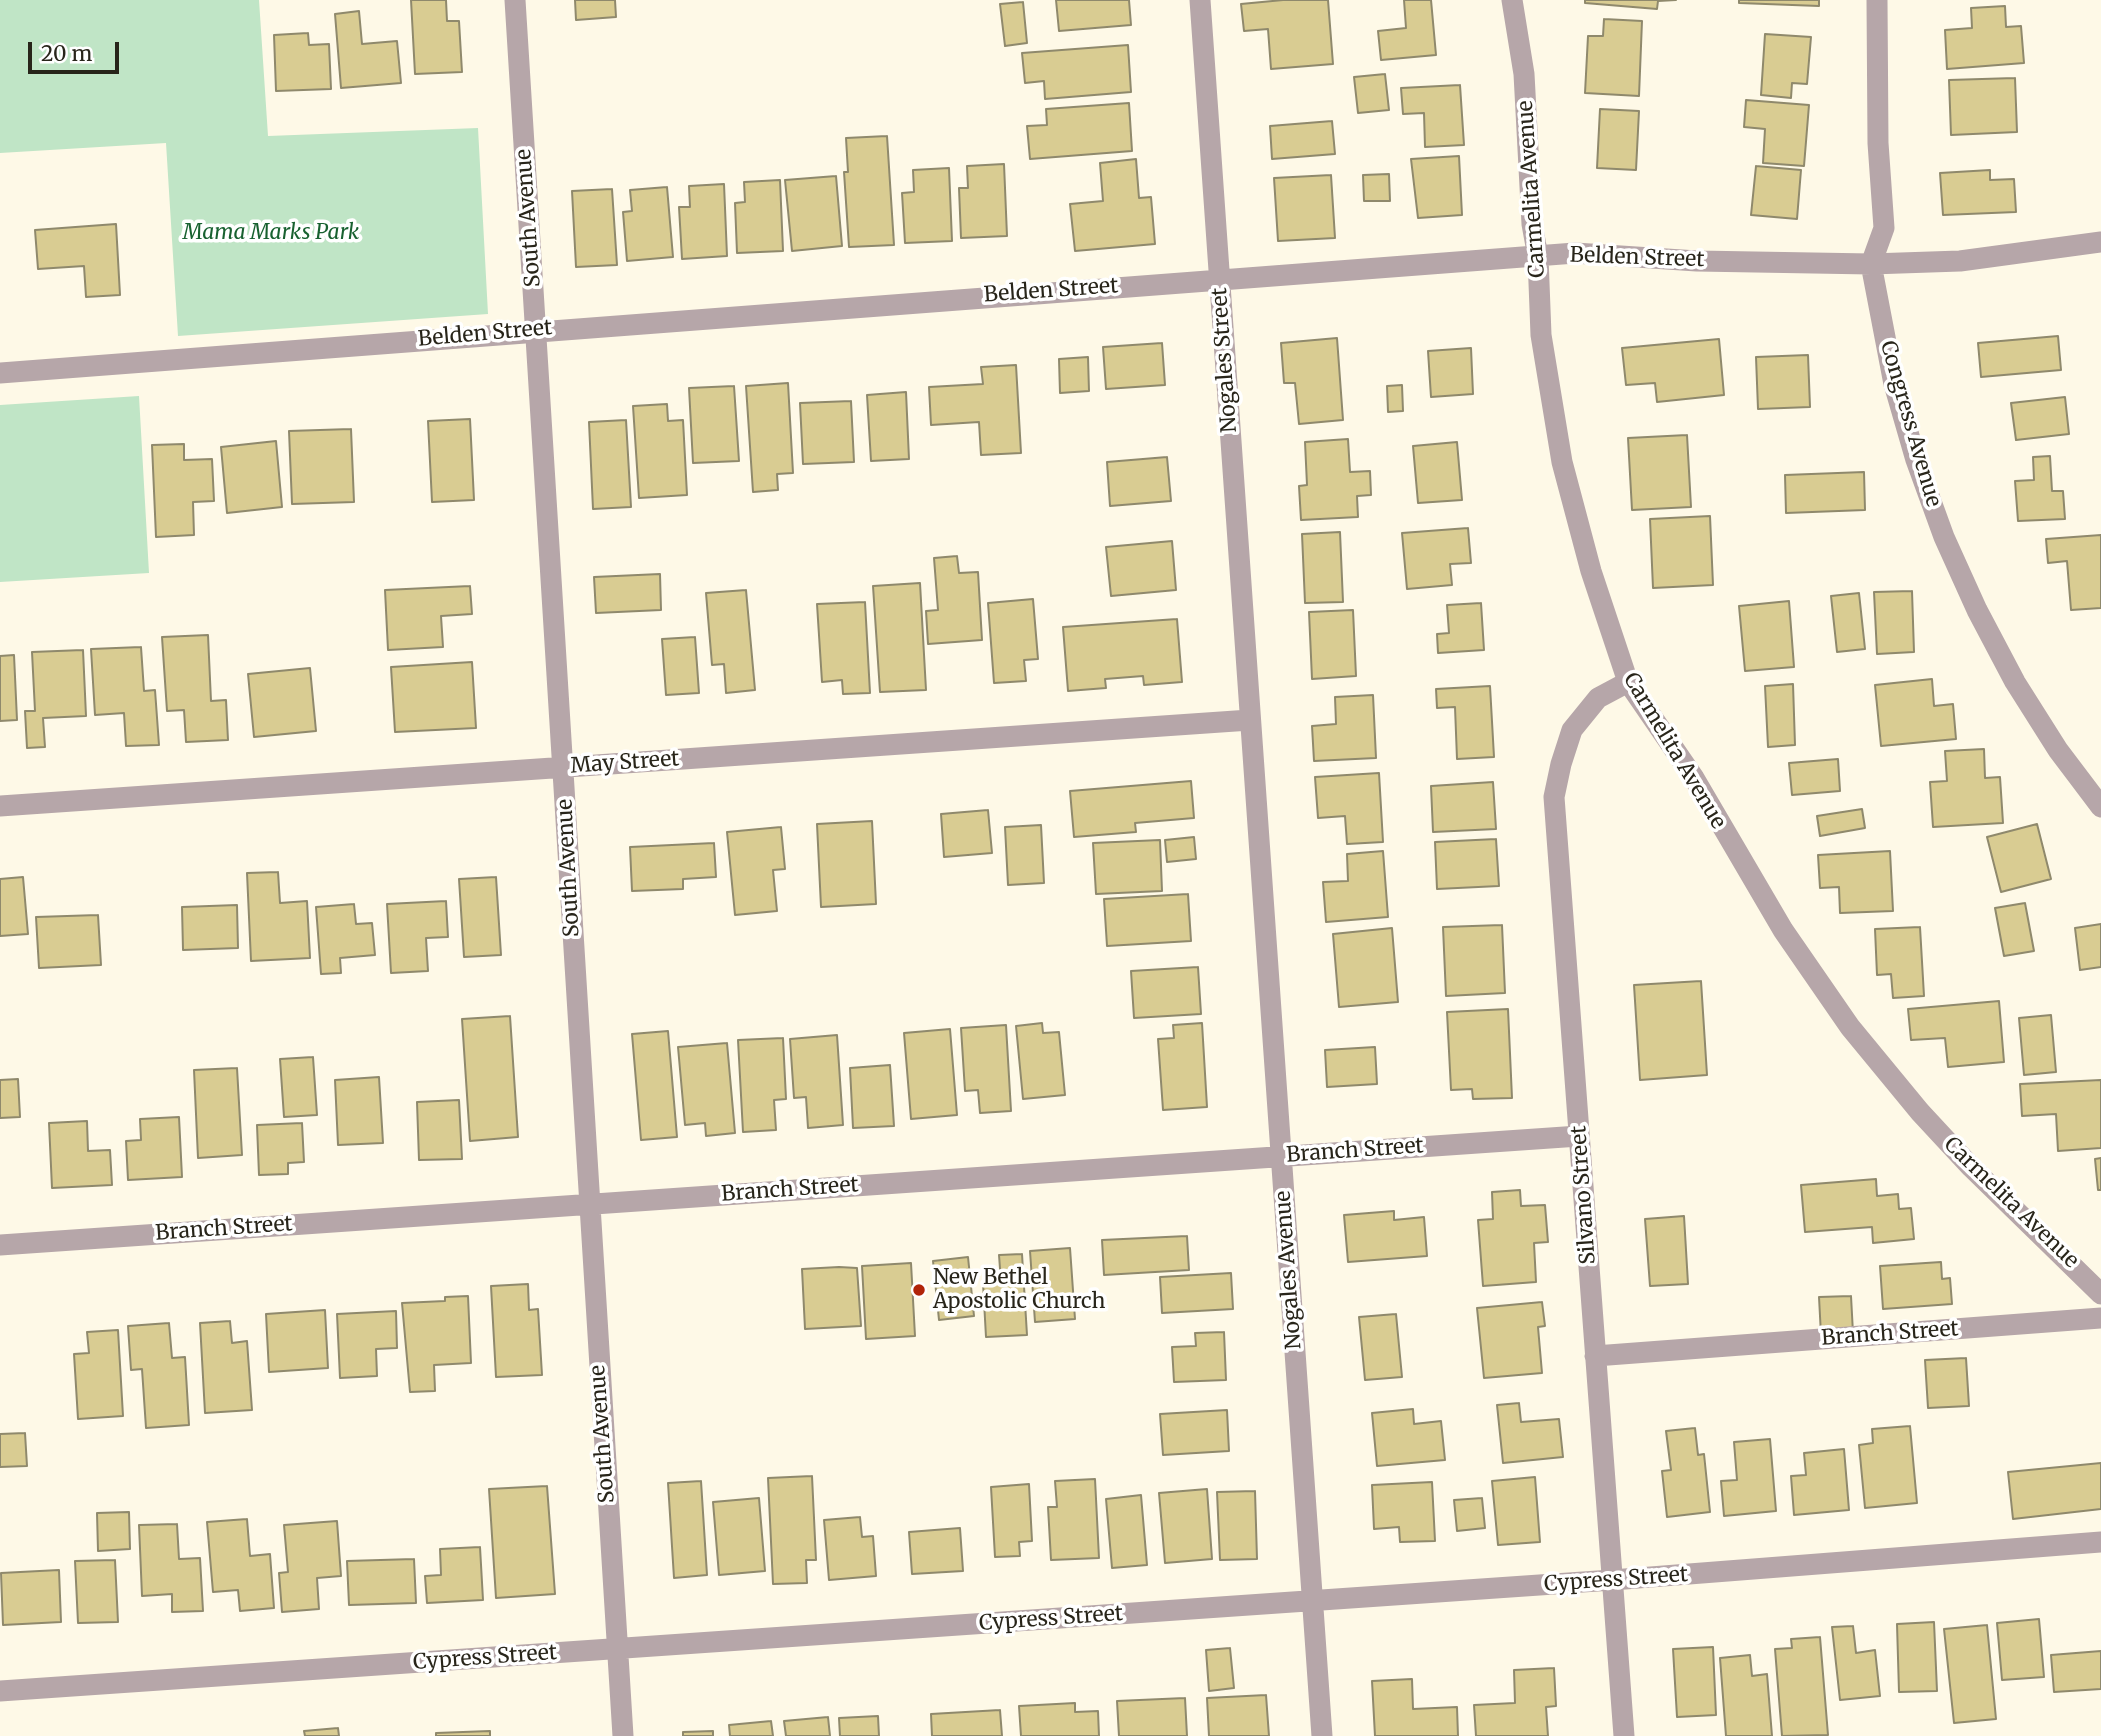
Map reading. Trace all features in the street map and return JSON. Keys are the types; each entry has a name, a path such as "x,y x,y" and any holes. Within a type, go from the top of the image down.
{"street":[{"name":"South Avenue","path":"515,0 623,1736"},
{"name":"Nogales Street","path":"1199,0 1250,720"},
{"name":"Carmelita Avenue","path":"1512,0 1524,74 1541,335 1562,462 1591,571 1628,682 1694,778 1783,930 1850,1027 1920,1112 1971,1167 2101,1294"},
{"path":"1871,264 1884,228 1878,143 1877,0"},
{"name":"Belden Street","path":"0,373 536,330 1575,253 1696,261 1871,264 1960,261 2101,242"},
{"name":"Congress Avenue","path":"1871,264 1894,384 1916,460 1944,537 2015,682 2058,750 2101,807"},
{"name":"Silvano Street","path":"1624,1736 1554,797 1560,764 1573,730 1598,698 1628,682"},
{"name":"May Street","path":"0,807 1250,720"},
{"name":"Nogales Avenue","path":"1250,720 1322,1736"},
{"name":"Branch Street","path":"0,1245 1579,1136"},
{"name":"Branch Street","path":"1595,1356 2101,1318"},
{"name":"Cypress Street","path":"0,1691 1612,1580 2101,1542"}],"green space":[{"name":"Mama Marks Park","path":"0,0 259,0 268,136 478,128 488,314 178,336 166,143 0,153"},
{"path":"139,396 149,573 0,582 0,405"}],"building":[{"path":"411,0 446,0 447,21 459,21 462,72 415,74"},
{"path":"575,0 615,0 616,17 576,20"},
{"path":"1056,0 1129,0 1131,25 1059,31"},
{"path":"1328,0 1333,64 1271,69 1268,29 1244,31 1241,4"},
{"path":"1404,0 1431,0 1436,55 1381,60 1378,31 1406,28"},
{"path":"1585,0 1676,0 1658,1 1657,9 1585,3"},
{"path":"1739,0 1819,0 1819,6 1739,3"},
{"path":"1023,2 1027,43 1005,46 1000,4"},
{"path":"2005,6 2006,27 2021,26 2024,63 1947,69 1945,30 1972,28 1971,8"},
{"path":"359,11 362,44 397,41 401,83 341,88 335,14"},
{"path":"1604,19 1642,21 1639,96 1585,93 1588,36 1603,36"},
{"path":"308,33 309,45 329,44 331,89 276,91 274,35"},
{"path":"1765,34 1811,37 1807,84 1792,83 1791,98 1761,95"},
{"path":"1128,45 1131,92 1045,99 1044,81 1025,83 1022,53"},
{"path":"1385,74 1389,110 1358,113 1354,77"},
{"path":"2015,78 2017,132 1951,135 1949,80"},
{"path":"1460,85 1464,145 1425,147 1424,113 1403,114 1401,88"},
{"path":"1746,100 1809,105 1804,166 1763,163 1765,129 1744,127"},
{"path":"1129,103 1132,151 1030,159 1027,126 1047,125 1046,109"},
{"path":"1600,109 1639,111 1636,170 1597,168"},
{"path":"1332,121 1335,154 1272,159 1270,126"},
{"path":"887,136 894,245 849,247 844,172 848,172 846,138"},
{"path":"1459,156 1462,215 1418,218 1411,159"},
{"path":"1136,159 1139,198 1151,197 1155,244 1075,251 1070,204 1103,201 1100,163"},
{"path":"1004,164 1007,236 961,238 959,188 968,188 967,166"},
{"path":"1756,166 1801,170 1797,219 1751,215"},
{"path":"949,168 952,241 905,243 902,193 914,192 913,170"},
{"path":"1990,170 1990,180 2014,179 2016,212 1943,215 1940,173"},
{"path":"1389,174 1390,201 1364,201 1363,175"},
{"path":"1331,175 1335,238 1278,241 1274,178"},
{"path":"836,176 842,246 792,251 785,180"},
{"path":"780,180 783,251 737,253 735,203 745,202 744,182"},
{"path":"724,184 727,256 682,259 679,207 690,207 689,186"},
{"path":"667,187 673,257 627,261 623,212 632,211 630,190"},
{"path":"612,189 617,265 576,267 572,191"},
{"path":"116,224 120,295 86,297 84,266 38,269 35,230"},
{"path":"2058,336 2061,370 1981,377 1978,343"},
{"path":"1337,338 1343,420 1299,424 1295,383 1284,383 1281,343"},
{"path":"1719,339 1724,395 1657,402 1655,383 1626,385 1622,348"},
{"path":"1162,343 1165,385 1106,389 1103,347"},
{"path":"1471,348 1473,394 1431,397 1428,351"},
{"path":"1808,355 1810,407 1758,409 1756,357"},
{"path":"1088,357 1089,391 1060,393 1059,359"},
{"path":"1016,365 1021,453 981,455 979,422 931,425 929,387 983,384 981,367"},
{"path":"788,383 793,473 777,474 778,490 753,492 746,386"},
{"path":"1402,385 1403,411 1388,412 1387,386"},
{"path":"734,386 739,461 693,463 689,388"},
{"path":"906,392 909,459 871,461 867,395"},
{"path":"2065,397 2069,434 2016,440 2011,403"},
{"path":"851,401 854,462 803,464 800,403"},
{"path":"667,404 668,421 683,420 687,495 639,498 633,406"},
{"path":"470,419 474,500 432,502 428,421"},
{"path":"626,420 631,507 593,509 589,422"},
{"path":"351,429 354,502 292,504 289,431"},
{"path":"1687,435 1691,507 1632,510 1628,438"},
{"path":"1348,439 1350,472 1370,471 1371,495 1357,496 1358,517 1301,520 1299,486 1307,485 1305,442"},
{"path":"276,441 282,507 227,513 221,447"},
{"path":"1457,442 1462,500 1418,503 1413,446"},
{"path":"184,444 184,460 212,459 214,501 193,502 194,535 156,537 152,445"},
{"path":"2050,456 2052,491 2063,491 2065,519 2018,521 2015,481 2034,480 2033,457"},
{"path":"1167,457 1171,501 1110,506 1107,462"},
{"path":"1864,472 1865,510 1786,513 1785,475"},
{"path":"1710,516 1713,585 1653,588 1650,519"},
{"path":"1468,528 1471,563 1450,564 1452,585 1407,589 1402,533"},
{"path":"1340,532 1343,602 1305,603 1302,534"},
{"path":"2101,535 2101,608 2071,610 2067,561 2048,563 2046,539"},
{"path":"1172,541 1176,590 1111,596 1106,547"},
{"path":"957,556 959,573 978,572 982,640 928,644 926,611 938,610 934,558"},
{"path":"660,574 661,610 596,613 594,577"},
{"path":"920,583 926,690 880,692 873,586"},
{"path":"470,586 472,614 441,616 443,647 388,650 385,590"},
{"path":"746,590 755,690 726,693 724,664 712,665 706,593"},
{"path":"1912,591 1914,652 1877,654 1874,592"},
{"path":"1859,593 1865,649 1837,652 1831,596"},
{"path":"1033,599 1038,659 1024,660 1026,681 994,683 988,603"},
{"path":"1789,601 1794,667 1745,671 1739,606"},
{"path":"865,602 870,693 843,694 842,680 822,682 817,604"},
{"path":"1481,603 1484,650 1438,653 1437,634 1449,633 1447,605"},
{"path":"1353,610 1356,676 1312,679 1309,612"},
{"path":"1177,619 1182,682 1144,685 1143,676 1105,679 1106,688 1068,691 1063,627"},
{"path":"208,635 211,701 226,700 228,740 186,742 184,710 167,711 162,637"},
{"path":"695,637 699,693 666,695 662,639"},
{"path":"141,647 144,691 155,690 159,745 126,746 124,713 95,715 91,649"},
{"path":"83,650 86,716 43,718 45,747 27,748 25,711 35,711 32,652"},
{"path":"14,655 17,720 0,721 0,656"},
{"path":"472,662 476,728 395,732 391,667"},
{"path":"310,668 316,731 254,737 248,674"},
{"path":"1932,679 1934,706 1953,704 1956,739 1881,746 1875,685"},
{"path":"1793,684 1795,745 1768,747 1765,686"},
{"path":"1490,686 1494,757 1457,759 1455,707 1437,708 1436,689"},
{"path":"1373,695 1376,758 1314,761 1312,726 1336,724 1335,697"},
{"path":"1984,749 1985,778 2000,777 2003,823 1933,827 1930,782 1947,781 1945,751"},
{"path":"1838,759 1840,791 1792,795 1789,763"},
{"path":"1379,773 1383,842 1347,844 1345,816 1318,818 1315,777"},
{"path":"1191,781 1194,818 1135,823 1136,832 1074,837 1070,791"},
{"path":"1493,782 1496,829 1433,832 1431,786"},
{"path":"1862,809 1865,828 1820,836 1817,816"},
{"path":"988,810 992,853 944,857 941,814"},
{"path":"872,821 876,904 821,907 817,824"},
{"path":"2037,824 2051,879 2001,892 1987,837"},
{"path":"1041,825 1044,883 1008,885 1005,827"},
{"path":"781,827 785,869 773,870 777,911 735,915 727,832"},
{"path":"1194,837 1196,859 1167,862 1165,840"},
{"path":"1496,839 1499,886 1437,889 1435,842"},
{"path":"1160,840 1162,891 1096,894 1093,843"},
{"path":"714,843 716,877 683,879 683,889 632,891 630,847"},
{"path":"1383,851 1388,917 1326,922 1323,882 1348,881 1347,854"},
{"path":"1890,851 1893,911 1840,913 1839,887 1820,888 1818,855"},
{"path":"278,872 280,903 307,901 310,958 251,961 247,873"},
{"path":"23,877 28,934 0,936 0,879"},
{"path":"496,877 501,955 464,957 459,879"},
{"path":"1188,894 1191,941 1107,946 1104,899"},
{"path":"446,901 448,937 426,938 428,971 391,973 387,904"},
{"path":"2025,903 2034,951 2004,956 1995,908"},
{"path":"354,904 356,924 372,923 375,955 340,958 341,973 321,974 316,907"},
{"path":"237,905 238,948 183,950 182,907"},
{"path":"98,915 101,965 39,968 36,917"},
{"path":"2101,924 2101,967 2080,970 2075,928"},
{"path":"1502,925 1505,993 1446,996 1443,927"},
{"path":"1920,927 1924,996 1893,998 1891,974 1877,975 1875,929"},
{"path":"1392,928 1398,1002 1339,1007 1333,934"},
{"path":"1198,967 1201,1014 1134,1018 1131,971"},
{"path":"1701,981 1707,1075 1640,1080 1634,985"},
{"path":"1999,1001 2004,1062 1948,1067 1945,1038 1911,1040 1908,1009"},
{"path":"1508,1009 1512,1098 1473,1099 1472,1089 1451,1090 1447,1012"},
{"path":"2051,1015 2056,1072 2024,1075 2019,1018"},
{"path":"510,1016 518,1137 470,1141 462,1019"},
{"path":"1042,1023 1043,1033 1059,1032 1065,1095 1023,1099 1016,1026"},
{"path":"1202,1023 1207,1107 1163,1110 1158,1039 1174,1038 1173,1025"},
{"path":"1006,1025 1011,1111 980,1113 978,1090 965,1091 961,1028"},
{"path":"950,1029 957,1115 911,1119 904,1033"},
{"path":"668,1031 677,1137 641,1140 632,1034"},
{"path":"837,1035 843,1125 808,1128 806,1097 794,1098 790,1039"},
{"path":"783,1038 786,1099 774,1100 776,1130 743,1132 738,1040"},
{"path":"727,1043 735,1133 706,1136 705,1123 685,1125 678,1047"},
{"path":"1375,1047 1377,1084 1327,1087 1325,1050"},
{"path":"313,1057 317,1115 284,1117 280,1059"},
{"path":"890,1065 894,1126 853,1128 850,1068"},
{"path":"237,1068 242,1155 198,1158 194,1070"},
{"path":"379,1077 383,1143 338,1145 335,1080"},
{"path":"18,1079 20,1117 0,1118 0,1080"},
{"path":"2101,1080 2101,1148 2058,1151 2056,1114 2022,1116 2020,1084"},
{"path":"459,1100 462,1159 419,1160 417,1102"},
{"path":"179,1117 182,1177 128,1180 126,1141 141,1140 140,1119"},
{"path":"87,1121 88,1151 110,1150 112,1185 52,1188 49,1123"},
{"path":"302,1123 304,1162 288,1163 288,1174 259,1175 257,1125"},
{"path":"2101,1158 2101,1190 2098,1190 2095,1159"},
{"path":"1876,1179 1877,1196 1898,1194 1899,1209 1911,1208 1914,1239 1873,1243 1872,1227 1805,1232 1801,1185"},
{"path":"1520,1190 1521,1206 1545,1205 1548,1242 1534,1243 1536,1282 1483,1286 1478,1220 1493,1219 1492,1192"},
{"path":"1394,1211 1394,1220 1424,1217 1427,1256 1348,1262 1344,1215"},
{"path":"1684,1216 1688,1284 1650,1286 1645,1219"},
{"path":"1187,1236 1189,1270 1104,1275 1102,1240"},
{"path":"1070,1248 1075,1319 1035,1322 1030,1251"},
{"path":"1022,1254 1027,1335 986,1337 983,1283 1001,1282 999,1255"},
{"path":"968,1257 974,1316 939,1320 933,1261"},
{"path":"1941,1262 1942,1279 1950,1278 1952,1304 1883,1309 1880,1266"},
{"path":"911,1263 915,1336 866,1339 862,1266"},
{"path":"857,1268 861,1326 805,1329 802,1269"},
{"path":"1231,1273 1233,1309 1162,1313 1160,1277"},
{"path":"528,1284 529,1310 538,1309 542,1375 496,1377 491,1286"},
{"path":"468,1296 471,1363 434,1365 435,1391 410,1392 402,1303 445,1301 445,1297"},
{"path":"1851,1296 1853,1333 1821,1335 1819,1297"},
{"path":"1542,1302 1545,1326 1538,1327 1542,1373 1484,1378 1477,1308"},
{"path":"325,1310 328,1368 269,1372 266,1314"},
{"path":"396,1311 397,1348 376,1349 377,1376 340,1378 337,1314"},
{"path":"1396,1314 1402,1377 1365,1380 1359,1317"},
{"path":"230,1321 232,1343 247,1341 252,1410 205,1413 200,1323"},
{"path":"169,1323 172,1358 185,1357 189,1425 146,1428 142,1369 131,1370 128,1326"},
{"path":"118,1330 123,1416 78,1419 74,1354 89,1353 87,1332"},
{"path":"1224,1332 1226,1380 1174,1382 1172,1347 1196,1346 1195,1333"},
{"path":"1966,1358 1969,1406 1928,1408 1925,1360"},
{"path":"1519,1403 1521,1422 1559,1419 1563,1457 1503,1463 1497,1405"},
{"path":"1413,1409 1414,1424 1441,1421 1445,1460 1377,1466 1372,1413"},
{"path":"1227,1410 1229,1451 1163,1455 1160,1414"},
{"path":"1910,1426 1917,1503 1865,1508 1859,1445 1873,1443 1872,1429"},
{"path":"1695,1428 1698,1455 1704,1454 1710,1512 1667,1517 1662,1471 1671,1470 1666,1431"},
{"path":"25,1433 27,1466 0,1467 0,1434"},
{"path":"1770,1439 1776,1511 1724,1516 1721,1481 1737,1480 1734,1442"},
{"path":"1844,1449 1849,1510 1794,1515 1791,1476 1806,1475 1804,1453"},
{"path":"2101,1463 2101,1509 2013,1519 2008,1472"},
{"path":"812,1476 816,1560 806,1560 807,1583 773,1584 768,1478"},
{"path":"1535,1477 1540,1542 1498,1545 1492,1481"},
{"path":"1095,1479 1099,1558 1051,1560 1048,1507 1057,1507 1055,1481"},
{"path":"701,1481 707,1575 674,1578 668,1483"},
{"path":"1432,1482 1435,1541 1400,1542 1399,1527 1374,1529 1372,1485"},
{"path":"1029,1484 1032,1541 1019,1542 1020,1556 995,1557 991,1487"},
{"path":"547,1486 555,1594 496,1598 489,1489"},
{"path":"1207,1489 1212,1559 1165,1563 1159,1493"},
{"path":"1255,1491 1257,1559 1220,1560 1217,1492"},
{"path":"1141,1495 1147,1565 1112,1568 1106,1499"},
{"path":"759,1498 765,1571 719,1575 713,1502"},
{"path":"1482,1498 1485,1528 1457,1531 1454,1500"},
{"path":"129,1512 130,1549 98,1551 97,1513"},
{"path":"860,1517 862,1537 873,1536 876,1576 829,1580 824,1520"},
{"path":"247,1519 250,1556 270,1554 274,1608 240,1611 238,1590 213,1592 207,1522"},
{"path":"337,1521 341,1576 317,1578 319,1609 282,1612 279,1573 288,1572 284,1525"},
{"path":"177,1524 179,1559 200,1558 203,1611 172,1612 172,1594 142,1596 139,1525"},
{"path":"960,1528 963,1571 912,1574 909,1532"},
{"path":"480,1547 483,1600 427,1603 425,1576 441,1575 440,1549"},
{"path":"414,1559 416,1603 349,1605 347,1561"},
{"path":"115,1560 118,1622 78,1623 75,1561"},
{"path":"59,1570 61,1622 3,1625 1,1573"},
{"path":"2039,1619 2044,1677 2002,1680 1997,1623"},
{"path":"1934,1622 1937,1691 1899,1692 1897,1624"},
{"path":"1987,1625 1996,1719 1954,1723 1944,1629"},
{"path":"1853,1626 1856,1653 1875,1650 1880,1696 1840,1700 1832,1627"},
{"path":"1820,1637 1828,1735 1782,1736 1775,1649 1792,1648 1791,1639"},
{"path":"1713,1647 1716,1715 1677,1717 1673,1649"},
{"path":"1230,1648 1234,1688 1209,1691 1206,1650"},
{"path":"2101,1651 2101,1689 2054,1692 2051,1655"},
{"path":"1750,1655 1752,1676 1767,1674 1772,1736 1726,1736 1720,1658"},
{"path":"1554,1668 1556,1706 1546,1707 1548,1736 1476,1736 1474,1705 1515,1703 1514,1670"},
{"path":"1412,1679 1413,1709 1457,1707 1458,1736 1375,1736 1372,1681"},
{"path":"1266,1695 1269,1736 1209,1736 1207,1698"},
{"path":"1185,1698 1187,1736 1119,1736 1117,1701"},
{"path":"1075,1703 1075,1712 1098,1711 1099,1736 1021,1736 1019,1706"},
{"path":"1000,1710 1002,1736 932,1736 931,1714"},
{"path":"878,1716 879,1736 840,1736 839,1718"},
{"path":"828,1717 830,1736 786,1736 784,1721"},
{"path":"771,1721 773,1736 730,1736 729,1725"},
{"path":"338,1728 339,1736 305,1736 304,1731"},
{"path":"490,1731 490,1736 436,1736 436,1733"},
{"path":"713,1731 713,1736 683,1736 683,1732"}],"place":[{"name":"New Bethel Apostolic Church","path":"919,1290"}]}
